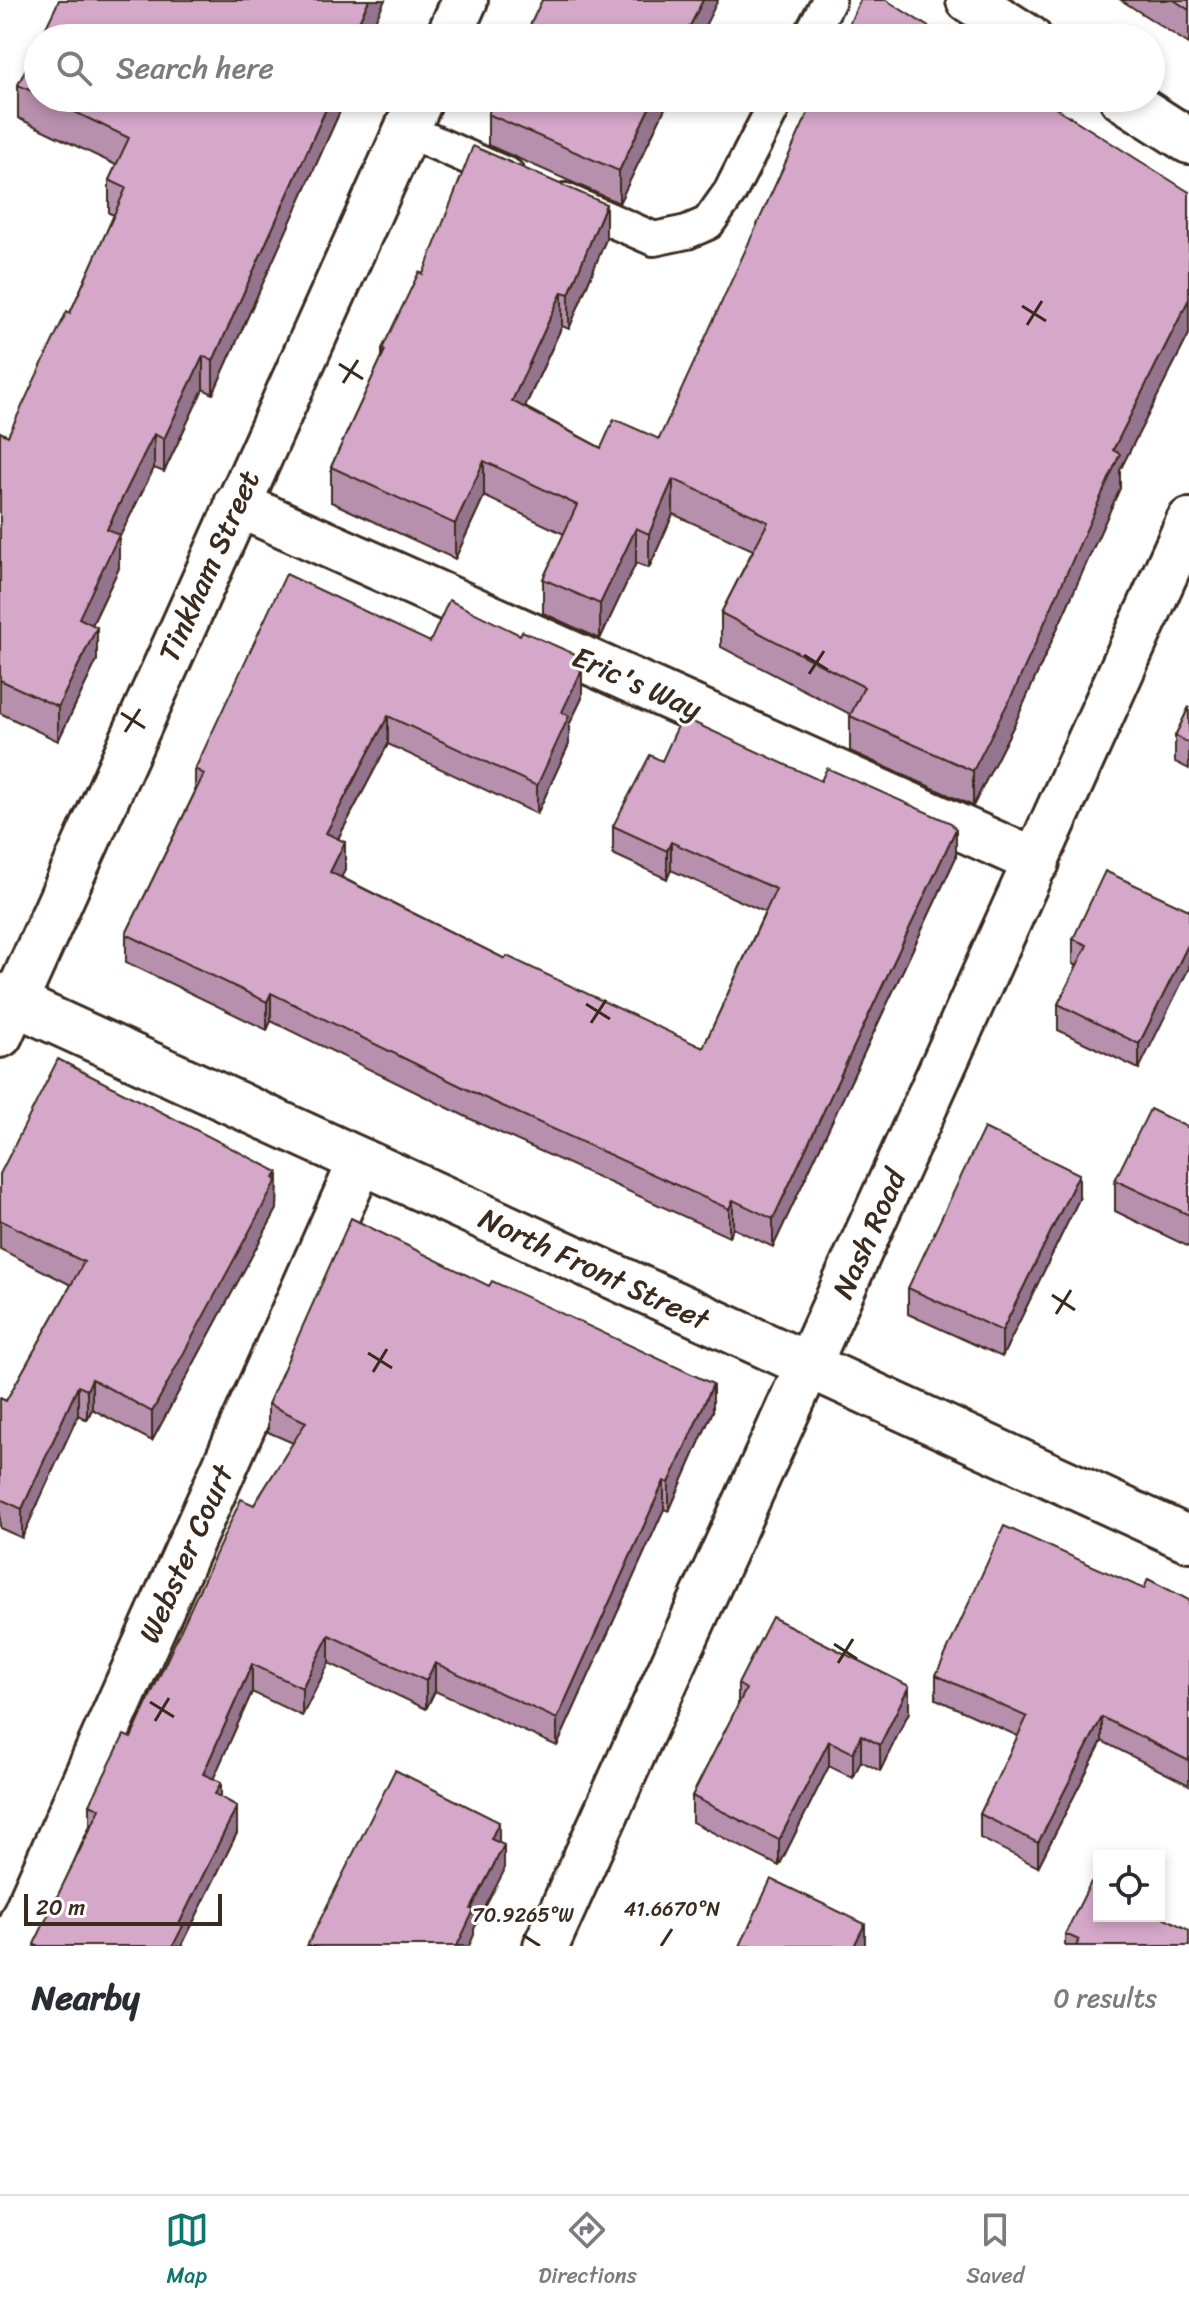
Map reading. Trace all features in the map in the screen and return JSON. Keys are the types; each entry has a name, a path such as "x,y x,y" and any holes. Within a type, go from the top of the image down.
{"street":[{"path":"454,24 465,0"},
{"path":"969,0 1007,24"},
{"path":"1144,112 1189,141"},
{"name":"Tinkham Street","path":"5,1011 413,114"},
{"name":"Eric's Way","path":"237,504 1037,862"},
{"name":"Nash Road","path":"546,1946 1189,521"},
{"name":"North Front Street","path":"5,1011 361,1161 1189,1539"},
{"name":"Webster Court","path":"11,1946 361,1161"}],"lane":[{"path":"816,24 829,0"},
{"path":"413,114 654,239 687,232 708,223 730,192 771,112"}],"building":[{"path":"59,0 369,0 358,24 48,24"},
{"path":"542,0 703,0 691,24 531,24"},
{"path":"860,0 886,0 924,24 849,24"},
{"path":"1174,0 1189,0 1189,10"},
{"path":"24,73 24,88 18,85"},
{"path":"75,112 325,112 213,361 203,356 164,439 154,434 107,529 119,535 79,618 97,627 58,707 0,680 0,432 8,436 67,311 70,313 126,188 109,180 129,138"},
{"path":"489,112 647,112 619,171"},
{"path":"809,112 1062,112 1189,192 1189,299 1113,450 1120,454 1015,689 973,771 850,716 864,687 721,613 768,522 673,479 649,534 636,528 600,604 543,579 577,505 484,461 455,524 331,467 385,350 382,349 419,272 423,274 473,146 606,204 569,294 562,292 512,401 601,448 614,419 659,439"},
{"path":"286,574 430,642 449,600 520,635 522,631 579,656 574,666 582,670 562,712 569,716 537,786 388,716 326,833 345,842 330,872 505,959 507,956 703,1048 776,889 671,842 667,851 613,826 650,755 662,761 682,717 821,781 827,768 951,823 956,829 773,1219 733,1200 729,1209 485,1098 271,993 267,1002 126,934 204,774 195,769"},
{"path":"1189,707 1189,743 1175,736"},
{"path":"1105,871 1189,910 1189,943 1139,1044 1058,1004 1087,945 1073,939"},
{"path":"58,1059 278,1172 274,1178 277,1180 152,1412 92,1379 87,1390 78,1386 22,1509 0,1499 0,1398 6,1401 84,1262 0,1220 0,1174"},
{"path":"1150,1109 1189,1128 1189,1215 1115,1180"},
{"path":"984,1128 1079,1174 1002,1331 908,1288"},
{"path":"351,1218 489,1286 492,1281 713,1384 669,1483 664,1481 557,1719 435,1663 426,1681 329,1635 302,1688 252,1664 203,1774 221,1782 215,1794 237,1806 179,1924 183,1926 173,1946 37,1946 34,1944 100,1809 90,1804 124,1735 131,1738 241,1499 254,1505 306,1422 268,1404"},
{"path":"1004,1526 1144,1589 1148,1579 1189,1600 1189,1761 1102,1717 1038,1843 980,1814 1027,1717 936,1675"},
{"path":"772,1617 909,1686 880,1745 861,1735 853,1753 829,1741 779,1840 692,1796 746,1689 738,1684"},
{"path":"395,1770 499,1822 491,1839 504,1845 471,1909 474,1910 457,1946 307,1946"},
{"path":"771,1879 865,1924 854,1946 740,1946"},
{"path":"1091,1882 1093,1922 1165,1922 1165,1918 1189,1930 1189,1946 1076,1946 1079,1940 1065,1934"}]}
